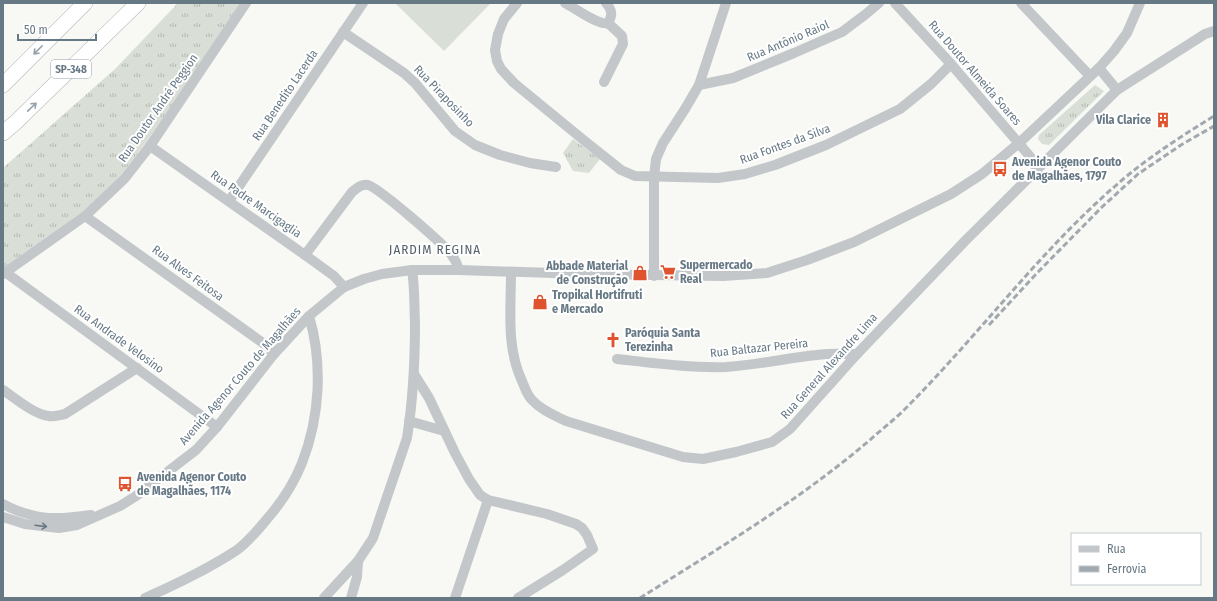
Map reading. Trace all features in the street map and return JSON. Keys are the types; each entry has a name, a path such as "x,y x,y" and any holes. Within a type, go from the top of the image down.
{"highway":[{"name":"SP-348","path":"3,85 85,3"},
{"name":"SP-348","path":"3,133 138,3"}],"street":[{"name":"Rua Doutor André Peggion","path":"4,273 85,216 125,178 150,146 246,3"},
{"name":"Rua Benedito Lacerda","path":"229,200 362,3"},
{"name":"Rua Fontes da Silva","path":"517,3 504,19 498,34 495,50 496,61 501,69 514,83 621,170 635,176 718,178 745,174 782,162 826,145 900,109 931,84 951,64"},
{"path":"566,3 602,23 608,23 622,36 623,44 604,82"},
{"path":"606,3 612,14 608,23"},
{"path":"654,276 654,177 656,158 663,143 685,110 699,85 726,3"},
{"name":"Rua Antônio Raiol","path":"699,85 733,78 842,32 879,3"},
{"name":"Rua Doutor Almeida Soares","path":"894,3 951,64 1039,167"},
{"path":"1021,3 1089,75"},
{"name":"Avenida Agenor Couto de Magalhães","path":"3,517 25,524 59,528 77,525 120,506 136,496 196,450 217,427 274,354 309,316 344,287 364,278 412,270 654,276 723,276 767,273 854,242 951,194 982,174 1019,144 1089,75 1099,68 1114,51 1127,33 1140,3"},
{"name":"Rua General Alexandre Lima","path":"512,272 510,340 518,373 533,402 566,421 683,457 703,459 772,442 790,429 857,354 1039,167 1117,90 1132,79 1205,34 1214,31"},
{"name":"Rua Piraposinho","path":"343,32 404,73 415,83 455,131 476,145 500,155 530,163 556,167"},
{"path":"1099,68 1117,90"},
{"name":"Rua Padre Marcigaglia","path":"150,146 229,200 334,276 344,287"},
{"path":"305,255 352,192 360,185 368,185 403,211 449,252 456,260 459,270"},
{"name":"Rua Alves Feitosa","path":"85,216 263,343 274,354"},
{"path":"324,598 358,561 373,538 407,438 415,358 414,284 412,270"},
{"name":"Rua Andrade Velosino","path":"4,273 217,427"},
{"path":"145,598 183,581 238,549 255,533 279,504 290,486 302,463 313,426 317,394 318,370 314,334 309,316"},
{"name":"Rua Baltazar Pereira","path":"617,359 665,365 727,367 818,354 857,354"},
{"path":"3,390 38,413 48,416 57,416 64,414 137,368"},
{"path":"414,374 429,398 469,479 480,495 488,500 547,514 576,524 582,528 587,535 593,549 518,598"},
{"path":"409,421 444,431"},
{"path":"456,598 488,500"},
{"name":"Avenida Agenor Couto de Magalhães","path":"3,504 12,509 26,513 60,518 99,514"},
{"path":"351,598 357,577 358,561"}],"green space":[{"path":"178,3 243,3 147,141 121,175 82,212 3,268 3,168 115,69"},
{"path":"395,3 491,3 444,51"},
{"path":"1095,85 1104,91 1049,145 1042,144 1038,139 1039,135"},
{"path":"573,139 600,159 589,173 573,171 563,153"}],"railway":[{"path":"640,598 788,503 816,483 871,439 901,413 932,381 1037,264 1092,207 1143,163 1214,116"},
{"path":"989,325 1038,272 1102,207 1138,174 1181,145 1214,126"}],"place":[{"name":"Vila Clarice","path":"1163,120"},
{"name":"Avenida Agenor Couto de Magalhães, 1797","path":"1000,169"},
{"name":"Supermercado Real","path":"668,272"},
{"name":"Abbade Material de Construção","path":"640,273"},
{"name":"Tropikal Hortifruti e Mercado","path":"540,302"},
{"name":"Paróquia Santa Terezinha","path":"613,340"},
{"name":"Avenida Agenor Couto de Magalhães, 1174","path":"125,484"}],"district":[{"name":"JARDIM REGINA","path":"435,249"}]}
